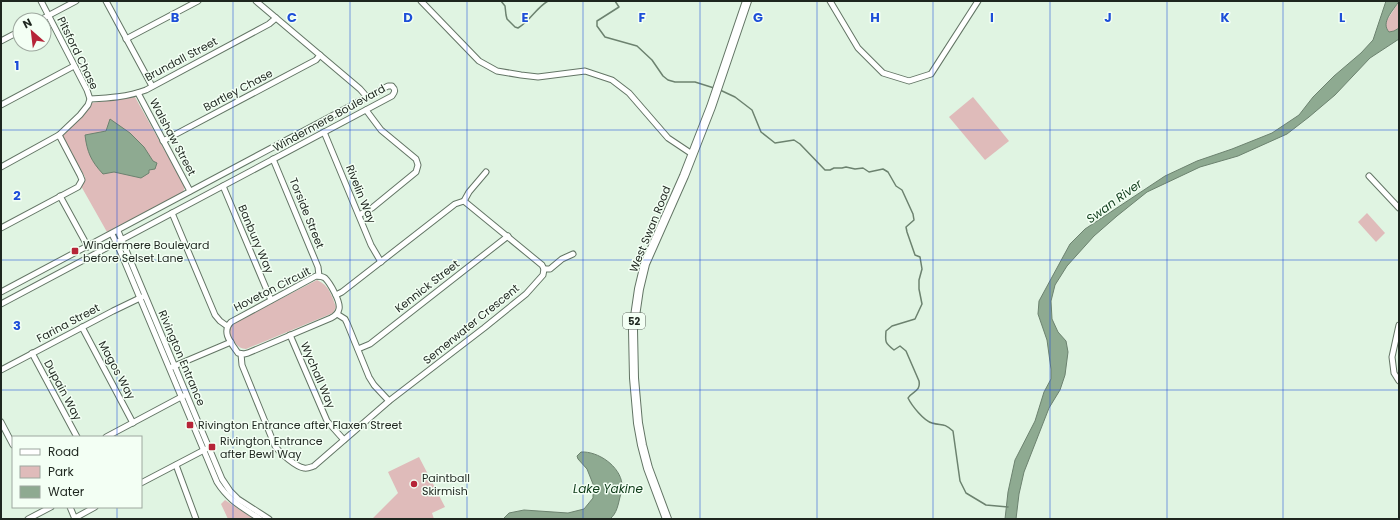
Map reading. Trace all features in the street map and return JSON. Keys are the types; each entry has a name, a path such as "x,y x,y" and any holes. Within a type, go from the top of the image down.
{"main road":[{"name":"West Swan Road","path":"667,519 648,468 642,446 634,378 633,330 639,289 646,264 664,224 711,107 748,1"}],"street":[{"name":"Pitsford Chase","path":"41,1 46,12"},
{"path":"52,14 76,1"},
{"path":"106,1 152,86"},
{"path":"126,39 198,1"},
{"path":"256,1 360,88 367,97"},
{"path":"421,1 479,61 497,70 521,75 538,76 585,71 612,80 629,93 668,138 692,154"},
{"path":"830,1 858,48 883,73 909,81 931,74 978,1"},
{"name":"Brundall Street","path":"90,99 119,97 138,93 269,24 276,18"},
{"name":"Pitsford Chase","path":"1,167 59,135 88,105 90,99 87,90 52,24"},
{"path":"1,41 12,35"},
{"name":"Bartley Chase","path":"164,141 316,60 320,55"},
{"path":"1,105 74,66"},
{"name":"Windermere Boulevard","path":"1,292 388,86 395,88 395,92 392,96 1,304"},
{"name":"Walshaw Street","path":"138,93 190,191"},
{"path":"358,215 372,208 416,172 418,165 416,159 381,130 366,110"},
{"name":"Rivelin Way","path":"324,132 371,245 381,262"},
{"path":"1,228 78,187 82,180 59,135"},
{"name":"Torside Street","path":"273,159 318,267 319,276"},
{"path":"336,295 342,292 455,204 464,201 469,192 486,172"},
{"path":"1369,176 1399,208"},
{"name":"Banbury Way","path":"223,186 271,300"},
{"path":"60,196 88,247"},
{"path":"464,201 508,236 542,265 544,269 550,269 562,259 573,254"},
{"path":"172,213 215,315 227,326"},
{"name":"Rivington Entrance","path":"118,231 169,368 206,449 230,491 238,499 269,519"},
{"name":"Rivington Entrance","path":"112,234 143,296 187,394 217,482 224,493 232,501 260,519"},
{"name":"Kennick Street","path":"358,349 370,344 508,236"},
{"name":"Semerwater Crescent","path":"241,354 242,365 275,446 280,453 301,468 306,469 314,466 389,401 526,294 543,275 544,269"},
{"name":"Hoveton Circuit","path":"241,354 238,353 226,333 227,326 231,322 319,276 324,277 336,295 340,306 337,314"},
{"name":"Farina Street","path":"1,370 143,296"},
{"path":"241,354 248,353 331,318 337,314 347,323 369,377 374,385 389,401"},
{"path":"1399,325 1392,357 1394,373 1399,381"},
{"name":"Magos Way","path":"82,327 133,423"},
{"name":"Wychall Way","path":"290,335 326,421 344,440"},
{"path":"169,368 231,342"},
{"name":"Dupain Way","path":"32,353 76,436"},
{"path":"108,436 187,394"},
{"path":"1,422 12,443"},
{"path":"142,482 206,449"},
{"path":"176,465 196,519"},
{"path":"28,519 47,508"},
{"path":"70,508 75,518 93,508"}],"green space":[{"path":"1399,2 1399,28 1389,32 1385,23"},
{"path":"135,97 185,187 183,192 107,232 81,186 85,177 61,135 84,115 91,103"},
{"path":"973,97 1009,141 985,160 949,117"},
{"path":"1367,213 1385,233 1376,242 1358,222"},
{"path":"317,280 327,288 331,295 336,307 333,313 246,349 243,349 236,344 229,333 230,327 236,322"},
{"name":"Paintball Skirmish","path":"419,457 445,507 432,513 434,519 372,519 398,493 388,472"},
{"path":"225,500 254,519 228,519 221,504"}],"water":[{"name":"Swan River","path":"1386,1 1399,1 1389,16 1386,24 1389,32 1399,28 1399,39 1370,58 1335,95 1309,117 1287,134 1238,156 1200,167 1147,192 1094,236 1067,266 1055,285 1051,301 1052,319 1058,332 1066,341 1068,352 1065,375 1060,390 1049,408 1024,472 1019,494 1016,519 1005,519 1008,492 1015,460 1035,421 1044,392 1051,379 1047,340 1038,314 1039,301 1070,244 1085,229 1165,176 1197,161 1272,133 1299,115 1313,97 1373,40"},
{"path":"110,119 130,133 144,147 153,161 157,163 155,169 149,170 149,173 141,178 114,172 103,174 95,165 90,156 85,135 106,131"},
{"name":"Lake Yakine","path":"581,452 588,452 601,457 613,466 620,477 622,490 617,509 610,519 503,519 509,513 524,510 568,513 584,509 593,498 593,484 587,469 578,459 577,456"}],"waterway":[{"path":"501,1 505,6 507,19 518,28 548,1"},
{"path":"615,1 619,7 597,21 597,26 605,37 637,46 652,60 663,76 668,80 675,82 695,82 714,88"},
{"path":"720,90 735,97 752,110 761,132 775,143 794,140 800,144 825,170 846,167 855,169 863,168 869,172 883,169 888,172 896,186 902,190 913,214 914,220 906,227 915,255 920,257 922,269 919,280 919,289 922,304 915,319 892,326 886,331 886,342 894,350 900,346 906,351 919,381 919,387 908,398 918,413 929,422 945,425 953,431 960,481 966,493 986,505 1008,507"}],"place":[{"name":"Windermere Boulevard before Selset Lane","path":"75,251"},
{"name":"Rivington Entrance after Flaxen Street","path":"190,425"},
{"name":"Rivington Entrance after Bewl Way","path":"212,447"},
{"name":"Paintball Skirmish","path":"414,484"}]}
